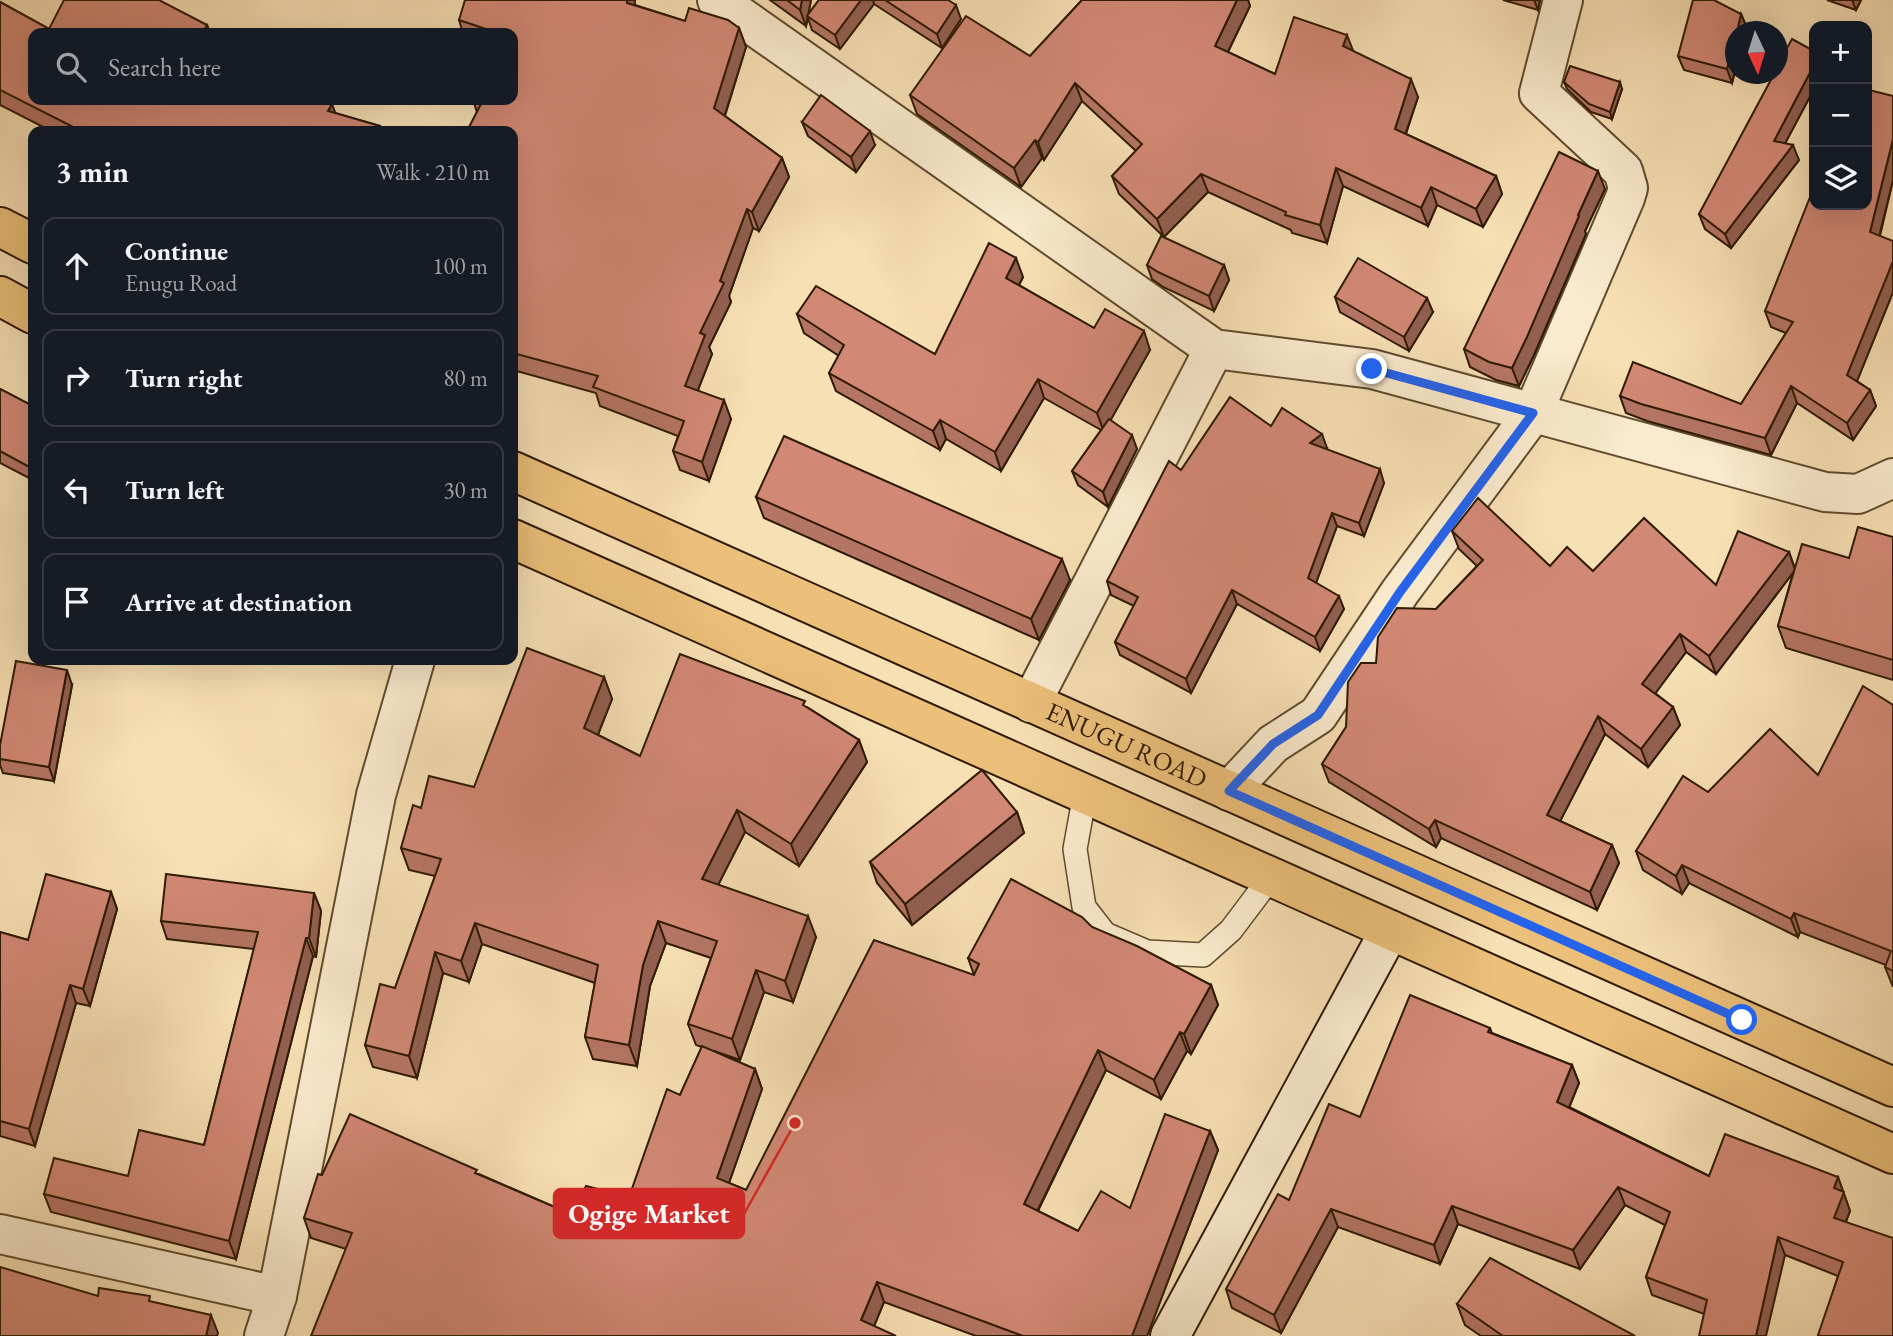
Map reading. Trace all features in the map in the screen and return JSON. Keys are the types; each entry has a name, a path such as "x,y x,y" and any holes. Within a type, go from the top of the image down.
{"main road":[{"path":"0,227 28,241"},
{"path":"0,296 28,311"},
{"name":"ENUGU ROAD","path":"518,473 1893,1087"},
{"path":"518,540 1893,1154"}],"street":[{"path":"717,0 1214,349 1372,369 1825,492 1858,495 1893,478"},
{"path":"1229,791 1273,744 1318,715 1400,592 1533,413 1628,188 1623,171 1539,93 1563,0"},
{"path":"1031,703 1214,349"},
{"path":"264,1336 277,1296 376,795 414,665"},
{"path":"1170,1336 1390,930"},
{"path":"0,1234 277,1296"}],"lane":[{"path":"1085,794 1075,849 1084,907 1105,934 1147,952 1203,955 1231,930 1271,877"}],"building":[{"path":"64,0 159,0 207,25 205,28 50,28"},
{"path":"465,0 627,0 627,3 685,21 689,8 728,20 739,28 714,108 782,158 752,212 747,209 720,281 724,283 700,333 705,335 685,386 724,400 702,462 673,451 684,421 593,387 598,376 518,354 518,126 470,126 480,105 518,105 518,28 483,28 459,20"},
{"path":"787,0 802,0 800,10"},
{"path":"819,0 861,0 835,35 807,16"},
{"path":"885,0 948,0 956,5 937,34"},
{"path":"1082,0 1237,0 1215,46 1275,74 1294,17 1347,35 1343,46 1411,79 1395,129 1496,176 1476,209 1431,187 1421,208 1336,168 1320,225 1285,215 1286,212 1201,174 1157,219 1112,176 1142,144 1075,83 1038,142 1035,140 1014,168 910,95 966,16 1030,56"},
{"path":"1693,0 1714,0 1741,14 1739,21 1725,21 1725,68 1678,56"},
{"path":"0,2 47,28 28,28 28,104 0,90"},
{"path":"1792,39 1809,48 1809,74 1774,141 1793,145 1725,234 1699,214 1769,84 1788,84 1788,46"},
{"path":"1570,66 1620,82 1610,112 1589,104 1564,82"},
{"path":"1872,91 1893,96 1893,139 1870,232 1893,241 1893,261 1847,375 1870,390 1847,423 1791,386 1765,438 1620,396 1633,362 1741,404 1793,322 1765,311 1809,200 1809,210 1872,210"},
{"path":"821,95 870,131 851,157 802,122"},
{"path":"30,105 331,105 328,111 380,126 71,126"},
{"path":"1559,152 1598,171 1512,368 1489,362 1464,349"},
{"path":"1161,236 1224,265 1209,296 1147,265"},
{"path":"989,243 1016,258 1006,278 1094,328 1105,309 1144,331 1097,413 1038,379 995,452 940,420 933,431 829,373 844,345 797,314 816,286 935,354"},
{"path":"1358,258 1427,298 1404,337 1335,297"},
{"path":"0,389 28,403 28,466 0,451"},
{"path":"1230,397 1271,426 1282,408 1322,434 1310,443 1380,469 1359,523 1332,513 1308,578 1339,596 1315,637 1232,590 1186,679 1115,642 1138,597 1107,581 1169,461 1181,470"},
{"path":"1109,419 1132,435 1103,492 1072,471"},
{"path":"784,436 1062,559 1031,619 756,497"},
{"path":"1478,498 1550,566 1567,547 1593,571 1644,518 1716,585 1738,531 1789,552 1709,656 1680,634 1642,684 1673,707 1641,749 1598,716 1547,815 1612,845 1590,892 1435,820 1429,829 1322,764 1346,727 1348,682 1361,663 1376,663 1378,637 1397,608 1436,609 1483,560 1452,531"},
{"path":"1858,527 1893,537 1893,660 1778,626 1802,544 1849,558"},
{"path":"527,648 604,677 584,728 640,756 680,654 805,701 803,705 859,740 791,844 737,810 702,879 808,916 785,981 756,970 732,1039 688,1024 717,941 658,921 643,965 629,1045 585,1037 598,965 475,923 461,961 435,952 409,1056 365,1045 380,984 395,988 441,859 401,848 413,805 421,808 429,776 474,787"},
{"path":"16,661 67,670 49,767 0,759 0,745"},
{"path":"1863,686 1893,705 1893,971 1885,967 1891,951 1794,913 1791,919 1682,865 1676,876 1636,851 1683,776 1708,792 1770,729 1818,775"},
{"path":"982,770 1017,812 905,904 870,862"},
{"path":"46,874 111,892 83,989 70,985 29,1129 0,1121 0,932 28,940"},
{"path":"166,874 314,893 309,938 306,938 229,1241 44,1194 54,1158 128,1176 139,1130 204,1145 258,932 161,921"},
{"path":"1011,879 1082,917 1092,927 1137,946 1211,985 1184,1034 1180,1032 1154,1080 1098,1050 1024,1204 1078,1231 1101,1191 1130,1208 1165,1114 1210,1131 1132,1336 1023,1336 877,1282 861,1320 896,1336 311,1336 352,1233 304,1218 318,1174 322,1175 350,1114 477,1170 475,1173 573,1215 586,1186 629,1197 667,1089 680,1095 702,1046 755,1069 717,1178 746,1190 874,940 974,975 979,964 968,958"},
{"path":"1410,995 1490,1028 1488,1032 1572,1065 1557,1102 1709,1176 1725,1134 1838,1177 1834,1188 1844,1192 1834,1218 1893,1238 1893,1336 1818,1335 1843,1262 1778,1237 1756,1336 1699,1336 1707,1300 1646,1277 1670,1212 1618,1187 1573,1250 1452,1206 1434,1245 1331,1209 1274,1315 1226,1289 1278,1194 1289,1200 1329,1104 1360,1117"},
{"path":"1490,1258 1635,1336 1503,1336 1457,1304"},
{"path":"0,1267 98,1296 99,1288 150,1296 149,1301 211,1315 206,1336 0,1336"}],"place":[{"name":"Ogige Market","path":"795,1123"}],"route":[{"path":"1372,369 1533,413 1400,592 1318,715 1273,744 1229,791 1742,1020"}]}
